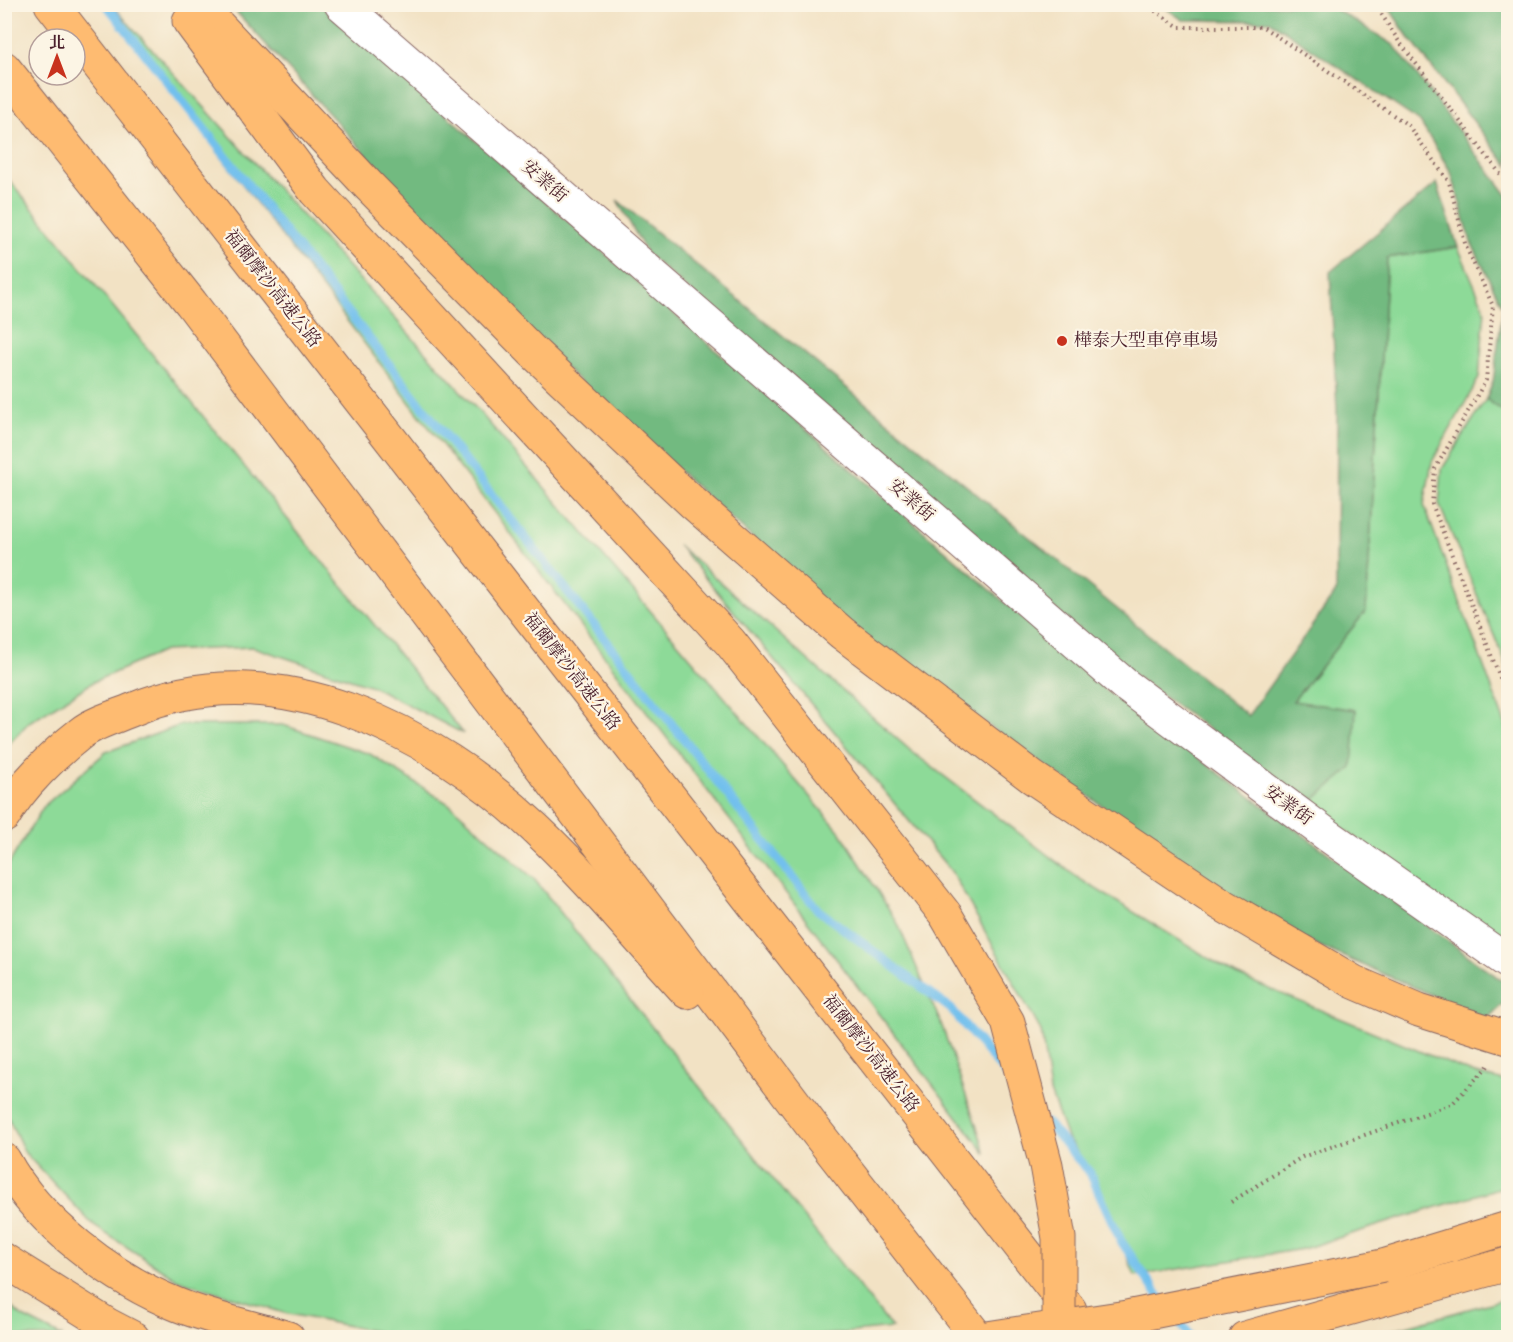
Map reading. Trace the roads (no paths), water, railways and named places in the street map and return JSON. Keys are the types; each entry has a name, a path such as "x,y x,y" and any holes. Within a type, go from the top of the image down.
{"highway":[{"name":"福爾摩沙高速公路","path":"51,4 1092,1338"},
{"path":"177,4 315,191 730,642 945,914 1008,1022 1046,1165 1059,1238 1059,1338"},
{"path":"198,4 370,187 532,351 692,502 842,633 1032,777 1221,904 1354,982 1419,1010 1500,1050"},
{"path":"4,68 191,303 814,1130 978,1338"},
{"path":"4,816 16,795 82,732 154,700 217,688 291,692 380,722 470,773 537,829 814,1130"},
{"path":"4,1160 12,1174 58,1228 128,1281 179,1305 288,1338"},
{"path":"987,1338 1127,1317 1383,1266 1509,1228"},
{"path":"4,1260 108,1325 133,1338"},
{"path":"1245,1338 1509,1264"}],"street":[{"name":"安業街","path":"341,4 1124,684 1326,834 1509,962"}],"waterway":[{"path":"106,4 818,910 951,1009 1011,1080"},
{"path":"1047,1123 1090,1173 1121,1241 1164,1304"},
{"path":"1173,1315 1192,1338"}],"place":[{"name":"樺泰大型車停車場","path":"1062,341"}]}
